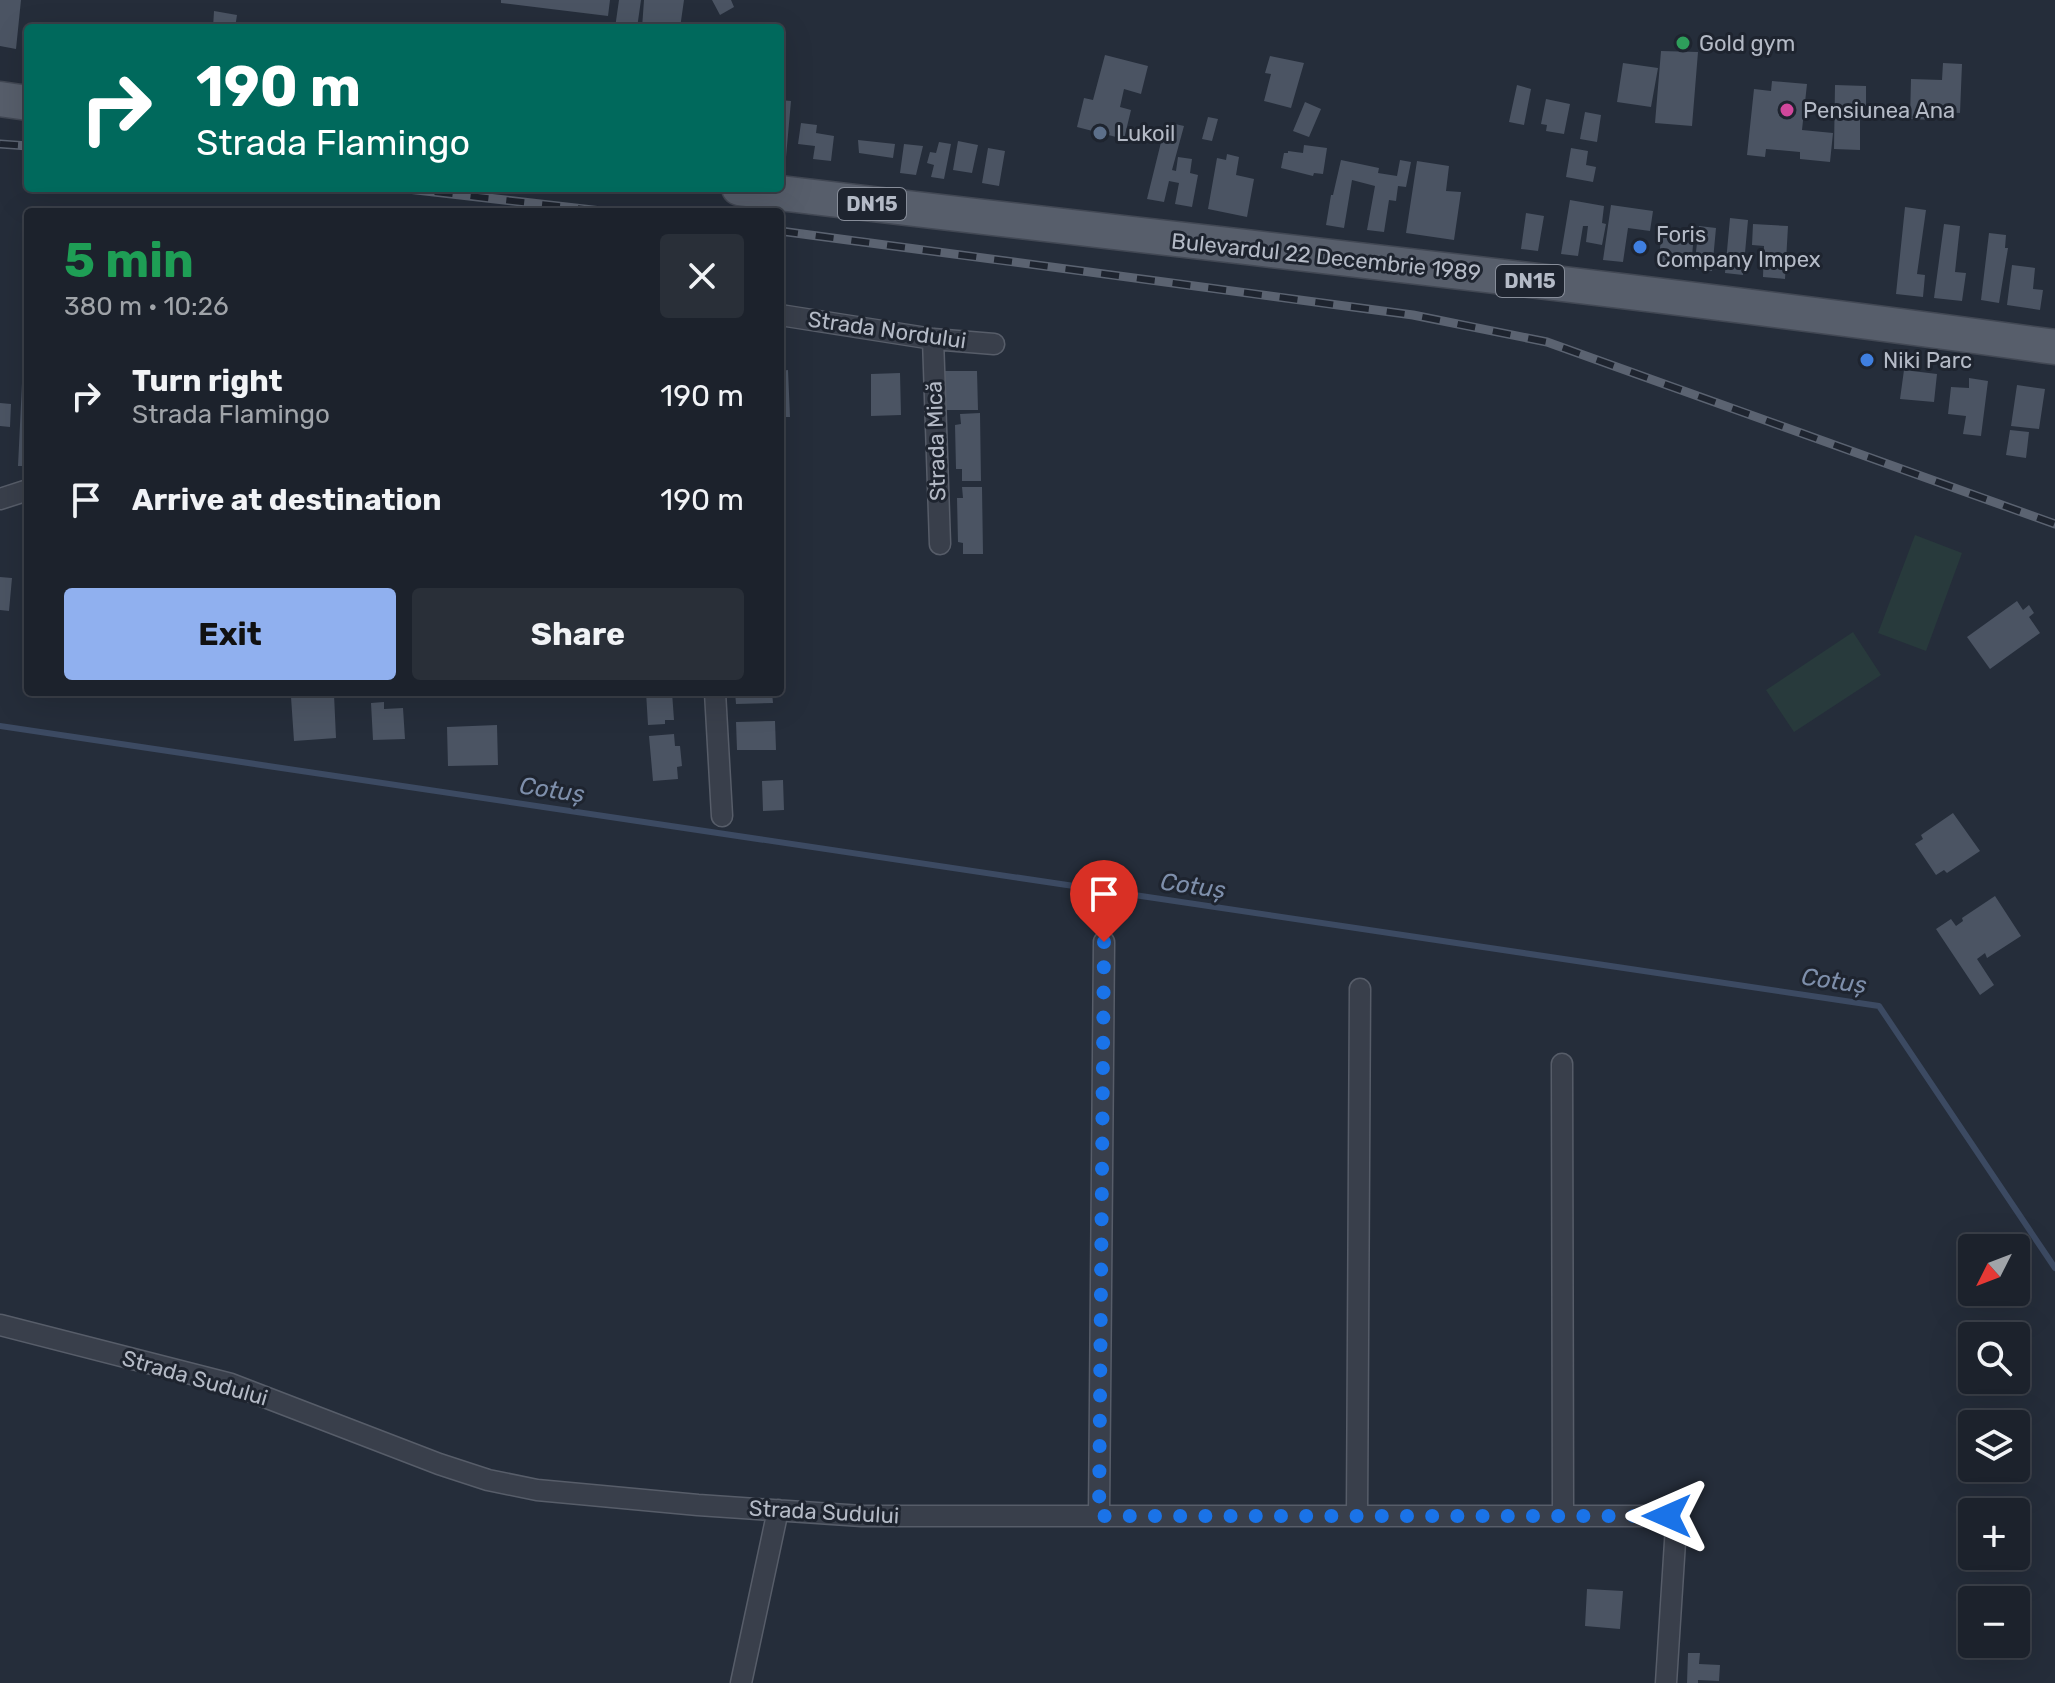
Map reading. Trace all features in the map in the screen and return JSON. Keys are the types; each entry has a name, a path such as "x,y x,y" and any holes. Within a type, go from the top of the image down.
{"main road":[{"path":"0,99 24,102"},
{"name":"Bulevardul 22 Decembrie 1989","path":"772,192 1144,237 1369,260 2055,347"}],"street":[{"name":"Strada Nordului","path":"784,316 933,339 994,344"},
{"name":"Strada Mică","path":"933,339 940,544"},
{"path":"0,499 24,491"},
{"path":"715,696 722,816"},
{"path":"1099,1516 1104,942"},
{"path":"1357,1516 1360,989"},
{"path":"1562,1064 1563,1516"},
{"name":"Strada Sudului","path":"0,1325 231,1384 439,1464 488,1480 537,1490 862,1516 1667,1516 1674,1520 1676,1526 1666,1683"},
{"path":"741,1683 778,1510"}],"shaded area":[{"path":"1915,535 1962,553 1926,651 1878,633"},
{"path":"1853,632 1881,675 1794,732 1766,690"}],"building":[{"path":"0,0 21,0 16,49 0,46"},
{"path":"501,0 610,0 608,16 501,3"},
{"path":"619,0 641,0 638,24 616,24"},
{"path":"644,0 684,0 681,24 642,24"},
{"path":"712,0 731,0 734,7 720,15"},
{"path":"214,11 237,15 236,24 213,24"},
{"path":"1661,51 1698,52 1692,126 1655,123"},
{"path":"1105,55 1148,66 1141,94 1124,89 1120,107 1131,110 1124,139 1077,127 1084,98 1093,100"},
{"path":"1270,56 1304,63 1291,108 1264,101 1271,74 1265,73"},
{"path":"1623,63 1658,68 1651,107 1617,102"},
{"path":"1943,63 1962,64 1960,113 1934,112 1934,120 1910,119 1911,79 1942,80"},
{"path":"1772,81 1807,84 1802,130 1833,133 1830,162 1800,159 1800,152 1766,149 1765,157 1747,155 1754,89 1771,91"},
{"path":"1517,85 1531,89 1524,125 1509,122"},
{"path":"1835,85 1866,86 1866,119 1860,119 1860,150 1834,149"},
{"path":"1546,99 1570,104 1564,134 1546,131 1547,125 1541,124"},
{"path":"784,100 791,101 784,157"},
{"path":"1305,102 1321,109 1309,137 1293,131"},
{"path":"1585,112 1601,115 1597,142 1580,139"},
{"path":"1208,117 1218,119 1212,141 1202,139"},
{"path":"1166,122 1184,126 1172,170 1176,171 1178,157 1192,159 1190,173 1198,175 1192,207 1175,204 1179,183 1169,181 1164,202 1147,199"},
{"path":"801,123 817,125 816,133 834,136 831,161 813,159 815,146 798,144"},
{"path":"858,140 895,144 893,158 859,153"},
{"path":"958,141 978,145 972,173 953,170"},
{"path":"939,142 951,144 944,179 931,177 934,165 927,163 930,152 936,153"},
{"path":"904,144 923,146 916,175 900,173"},
{"path":"1304,145 1327,148 1323,174 1314,173 1313,176 1281,168 1284,153 1303,153"},
{"path":"988,148 1005,151 999,186 982,183"},
{"path":"1571,148 1588,151 1586,165 1596,167 1593,182 1566,177"},
{"path":"1227,154 1239,157 1236,175 1254,179 1247,217 1208,209 1217,158 1226,160"},
{"path":"1341,160 1379,168 1378,173 1397,176 1400,160 1411,162 1406,187 1398,186 1396,201 1389,200 1384,232 1367,230 1375,186 1352,180 1344,228 1326,225"},
{"path":"1417,161 1449,166 1446,191 1461,192 1454,240 1406,233"},
{"path":"1570,200 1604,206 1602,223 1606,224 1602,245 1586,242 1588,226 1583,226 1578,256 1561,254"},
{"path":"1611,205 1653,211 1650,231 1628,228 1623,262 1603,260"},
{"path":"1905,207 1926,210 1917,274 1925,275 1923,297 1896,294"},
{"path":"1526,213 1544,216 1538,251 1521,249"},
{"path":"1730,218 1748,220 1743,275 1725,273"},
{"path":"1753,224 1788,226 1785,279 1763,277 1764,246 1752,245"},
{"path":"1944,224 1960,226 1955,272 1966,273 1962,301 1934,298"},
{"path":"1699,226 1716,228 1712,271 1694,269"},
{"path":"1662,230 1694,233 1691,269 1658,266"},
{"path":"1989,233 2006,235 2005,248 2008,248 1999,303 1981,300"},
{"path":"2012,265 2035,268 2033,289 2043,290 2040,310 2007,305"},
{"path":"784,370 788,370 790,417 784,417"},
{"path":"1904,370 1937,374 1934,402 1900,399"},
{"path":"943,371 977,371 978,410 943,410"},
{"path":"900,373 901,415 871,416 871,374"},
{"path":"1969,378 1988,381 1981,436 1963,434 1966,416 1948,414 1951,387 1969,388"},
{"path":"22,383 24,383 24,466 18,466"},
{"path":"2017,385 2045,389 2039,429 2011,426"},
{"path":"0,403 11,404 10,427 0,426"},
{"path":"980,413 981,481 962,481 962,469 956,469 955,425 961,424 960,414"},
{"path":"2010,430 2029,432 2026,458 2006,455"},
{"path":"962,487 982,487 983,554 963,554 963,543 958,542 957,498 963,498"},
{"path":"0,577 12,578 9,611 0,610"},
{"path":"2017,601 2023,610 2029,605 2034,613 2029,617 2040,633 1990,669 1967,637"},
{"path":"334,696 336,738 294,741 291,697"},
{"path":"646,696 672,696 674,720 648,725"},
{"path":"735,696 772,696 773,703 736,704"},
{"path":"384,702 384,709 403,708 405,739 373,740 371,703"},
{"path":"775,721 776,750 737,750 736,722"},
{"path":"497,725 498,765 448,766 447,727"},
{"path":"674,734 675,746 680,746 682,766 677,767 678,779 653,781 649,736"},
{"path":"783,780 784,810 763,811 762,781"},
{"path":"1953,813 1980,851 1947,873 1944,870 1936,875 1915,844 1923,839 1921,835"},
{"path":"1995,896 2021,936 1987,958 1985,953 1977,959 1994,985 1980,995 1936,929 1951,919 1956,926 1963,921 1962,918"},
{"path":"1587,1589 1623,1591 1620,1629 1585,1626"},
{"path":"1688,1653 1700,1653 1699,1664 1720,1665 1719,1681 1687,1683"}],"waterway":[{"name":"Cotuș","path":"0,726 1879,1006 2055,1268"}],"railway":[{"path":"0,144 24,146"},
{"path":"434,192 575,208"},
{"path":"784,232 1413,315 1547,342 2055,524"}],"place":[{"name":"Gold gym","path":"1683,43"},
{"name":"Pensiunea Ana","path":"1787,110"},
{"name":"Lukoil","path":"1100,133"},
{"name":"Foris Company Impex","path":"1640,247"},
{"name":"Niki Parc","path":"1867,360"}],"route":[{"path":"1104,942 1099,1516 1667,1516"}]}
